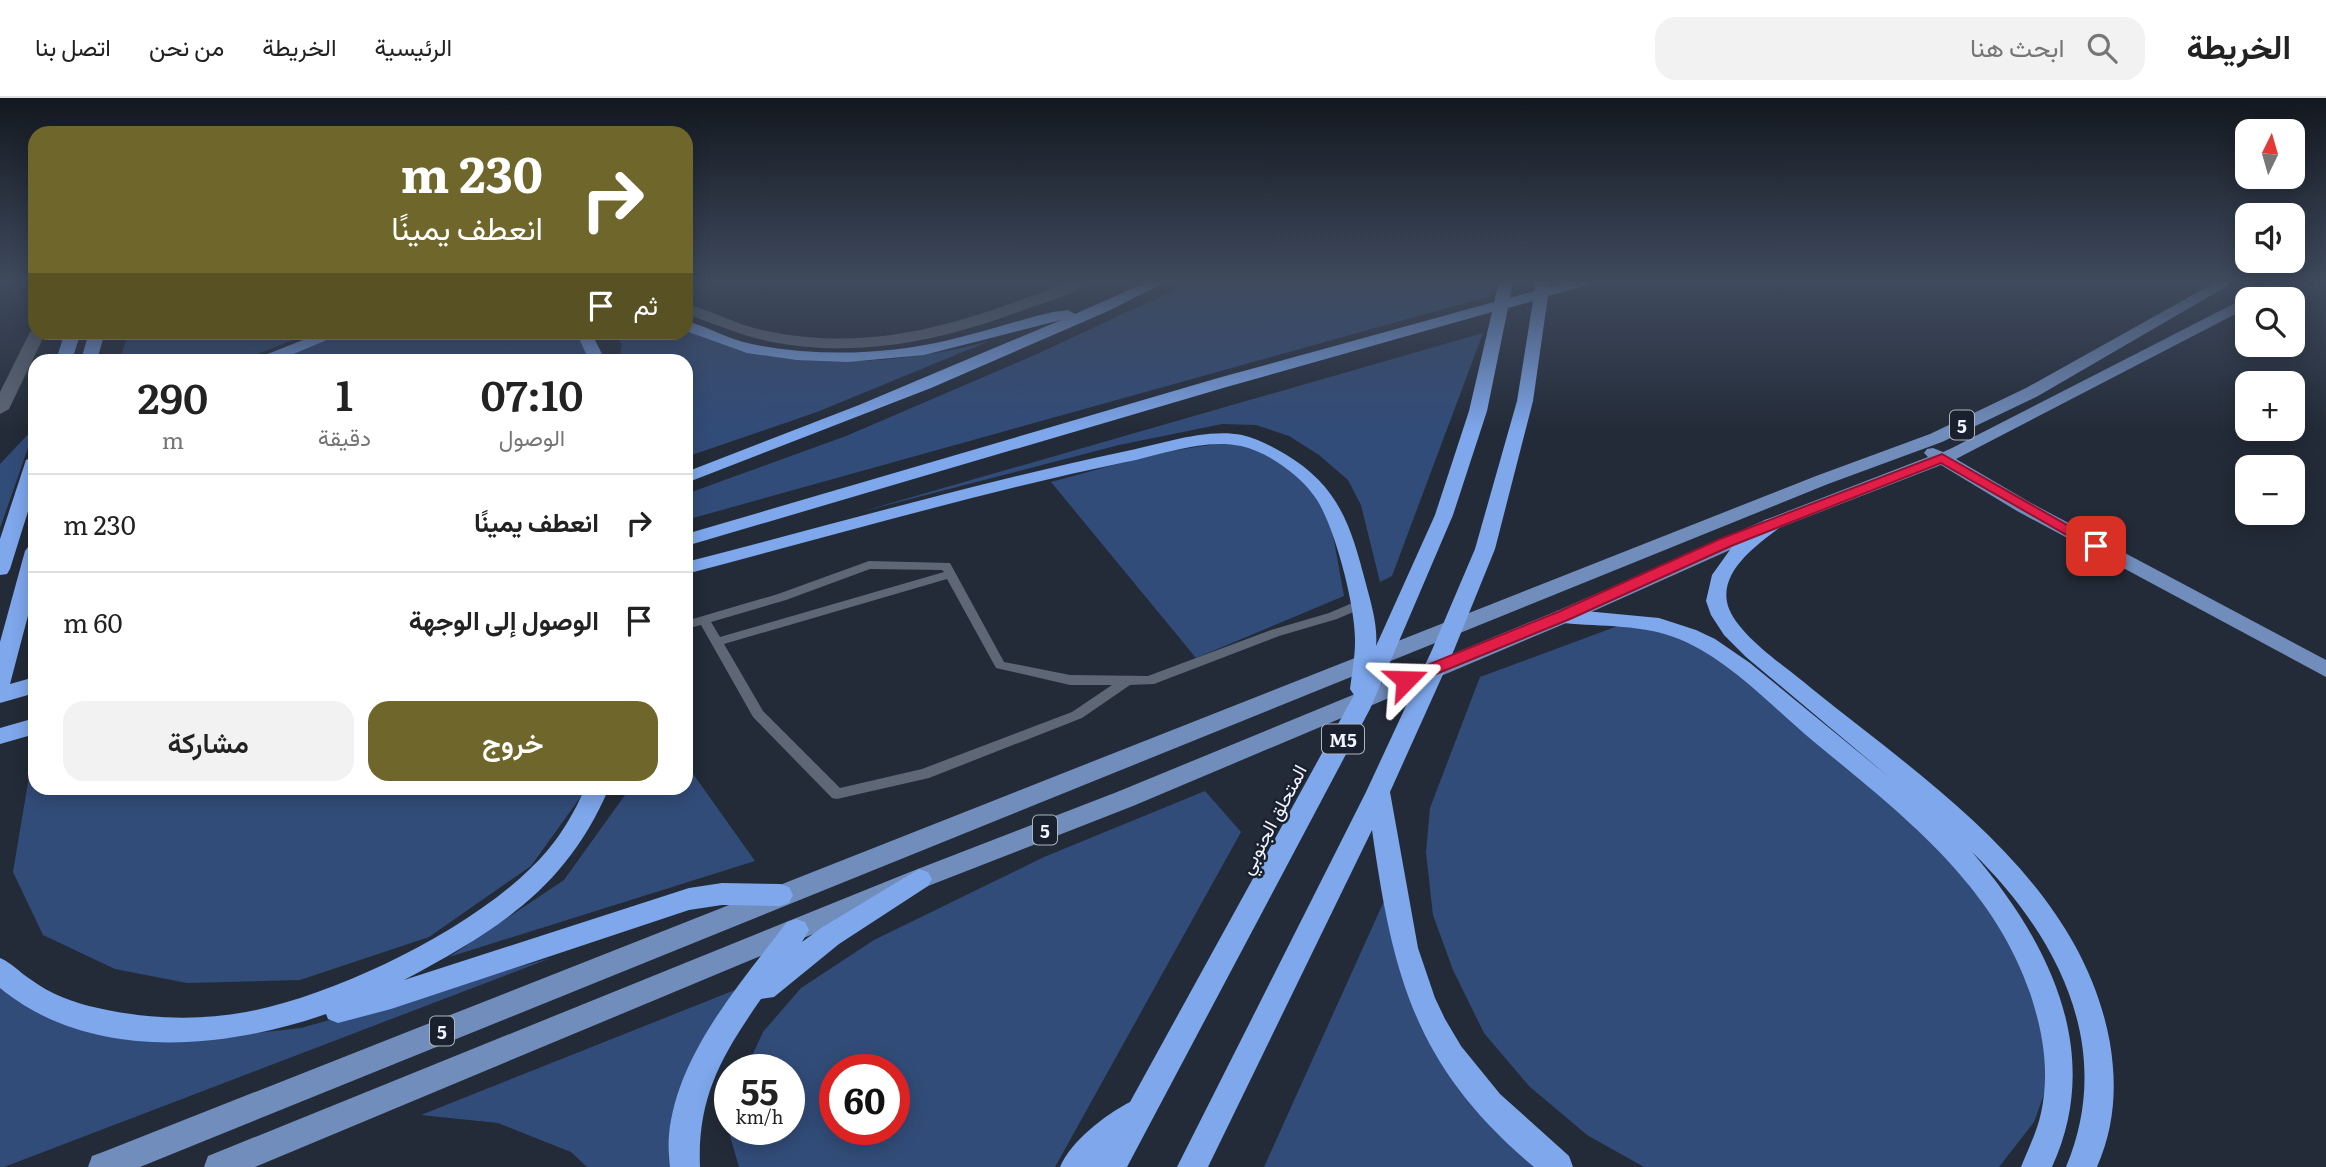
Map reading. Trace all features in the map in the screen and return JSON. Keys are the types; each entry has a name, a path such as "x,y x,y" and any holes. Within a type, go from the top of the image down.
{"highway":[{"path":"702,332 743,347 794,355 849,357 917,351 951,345 995,332"},
{"path":"693,475 830,424 1049,332"},
{"path":"693,538 1403,332"},
{"name":"المتحلق الجنوبي","path":"1111,1167 1359,709 1448,504 1478,411 1495,332"},
{"path":"1192,1167 1378,792 1443,650 1485,549 1525,401 1535,332"},
{"path":"282,354 318,340"},
{"path":"693,566 1087,465 1196,441 1228,439 1249,443 1267,450 1299,470 1320,489 1327,500 1347,550 1366,640 1359,709"},
{"path":"0,569 28,482"},
{"path":"1772,524 1740,551 1716,584 1715,594 1721,617 1754,652 1960,822 2013,877 2051,927 2077,978 2098,1043 2101,1083 2096,1123 2081,1167"},
{"path":"0,682 28,576"},
{"path":"25,587 28,581"},
{"path":"1564,616 1644,621 1665,626 1706,644 1909,807 1937,831 1986,884 2025,943 2040,974 2056,1031 2061,1069 2059,1106 2050,1141 2036,1167"},
{"path":"0,695 28,687"},
{"path":"0,736 28,728"},
{"path":"1378,792 1403,936 1411,971 1427,1013 1451,1056 1483,1098 1523,1139 1558,1167"},
{"path":"284,1017 343,998 395,973 491,915 531,883 563,850 585,817 594,795"},
{"path":"741,1008 830,936 919,880"},
{"path":"0,970 32,996 70,1014 117,1026 170,1030 227,1028 340,1009 391,997 689,899 722,894 780,895"},
{"path":"685,1167 685,1123 697,1084 715,1047 796,930"},
{"path":"1075,1167 1111,1132 1142,1110"}],"main road":[{"name":"5","path":"103,1167 780,895 1928,441 2032,391 2138,332"},
{"name":"5","path":"219,1167 919,880 1125,799 1292,727 1564,616 1703,552 1950,455 2057,403 2191,332"},
{"path":"2032,391 2057,403"},
{"path":"1928,441 2024,507 2326,669"},
{"path":"1950,455 2326,654"},
{"path":"1683,537 1703,552"}],"street":[{"path":"757,332 793,341 822,344 883,343 944,332"},
{"path":"0,409 34,340"}],"lane":[{"path":"693,623 782,597 869,565 946,566 1000,665 1070,680 1149,681 1360,604"},
{"path":"717,642 951,575"},
{"path":"704,620 758,714 837,794 924,774 1077,715 1128,680"}],"shaded area":[{"path":"693,332 703,332 741,347 771,354 802,359 864,361 926,354 987,342 817,412 693,455 693,354 620,354 622,345 620,340 693,340"},
{"path":"1085,332 1361,332 693,518 693,491 846,436"},
{"path":"1483,333 1392,576 1380,582 1361,505 1348,480 1319,455 1289,436 1256,425 1222,424 1119,445 860,512"},
{"path":"126,340 293,340 258,354 122,354"},
{"path":"326,340 587,340 593,352 593,354 290,354"},
{"path":"28,434 28,448 0,528 0,464"},
{"path":"1247,442 1299,471 1328,508 1344,596 1196,658 1051,482 1173,451"},
{"path":"1626,623 1704,641 2010,902 2054,1067 2034,1122 1999,1167 1644,1167 1587,1135 1529,1086 1484,1033 1453,970 1433,915 1426,852 1430,808 1480,677"},
{"path":"693,774 755,861 449,957 564,880 625,795 693,795"},
{"path":"28,783 28,795 582,795 531,866 429,937 300,980 187,983 115,969 43,935 13,872"},
{"path":"1205,791 1241,832 1055,1167 739,1167 733,1145 805,1145 805,1054 753,1054 763,1032 801,988 874,940 1044,857"},
{"path":"1394,879 1451,1047 1567,1167 1264,1167"},
{"path":"551,958 0,1167 0,972 22,999 182,1041 301,1028"},
{"path":"755,982 724,1022 684,1167 587,1167 571,1152 498,1123 421,1115"}],"route":[{"path":"1406,680 1564,616 1703,552 1942,458 2096,546"}]}
